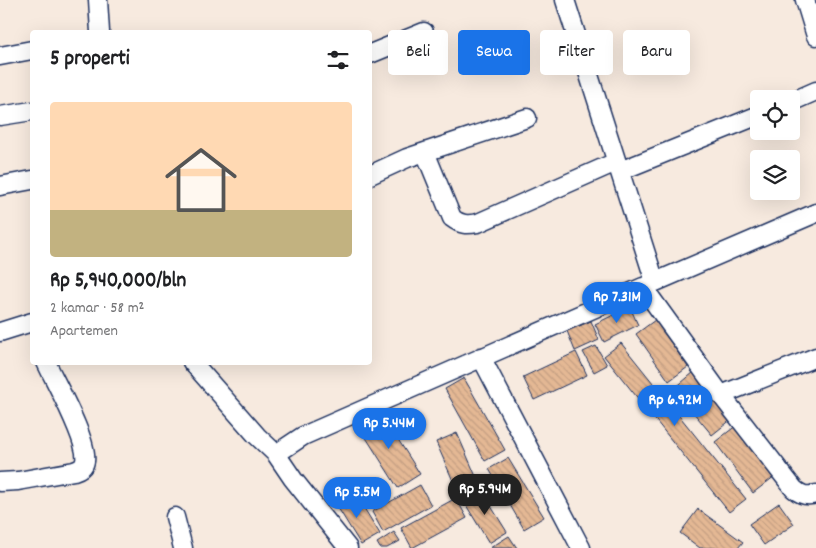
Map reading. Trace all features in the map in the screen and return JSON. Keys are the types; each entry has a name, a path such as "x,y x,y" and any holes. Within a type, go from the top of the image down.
{"street":[{"path":"100,0 100,30"},
{"path":"566,0 618,166 649,284 721,395 794,489 802,495 812,496 816,494"},
{"path":"805,0 816,36"},
{"path":"372,53 388,47"},
{"path":"0,56 30,50"},
{"path":"800,98 816,91"},
{"path":"0,116 30,111"},
{"path":"372,174 407,158 527,118"},
{"path":"426,152 452,218 459,223 467,225 478,223 618,166 750,118"},
{"path":"0,186 30,180"},
{"path":"276,454 303,436 816,212"},
{"path":"0,332 30,327"},
{"path":"481,357 581,548"},
{"path":"721,395 816,357"},
{"path":"0,482 18,481 74,471 81,469 85,462 83,442 47,365"},
{"path":"195,365 257,436 276,454 293,479 348,548"},
{"path":"175,518 183,548"}],"building":[{"path":"630,307 638,325 604,342 595,324"},
{"path":"655,320 688,367 669,381 636,334"},
{"path":"591,321 599,340 575,351 567,331"},
{"path":"621,343 746,499 729,512 604,356"},
{"path":"596,346 607,365 594,372 583,352"},
{"path":"576,352 587,375 534,400 523,377"},
{"path":"694,372 732,419 712,435 674,389"},
{"path":"464,378 505,450 485,461 445,389"},
{"path":"380,411 420,474 398,488 358,425"},
{"path":"737,425 775,476 753,493 715,442"},
{"path":"457,433 478,481 457,490 436,442"},
{"path":"508,458 544,517 524,529 489,469"},
{"path":"420,485 431,505 383,532 372,512"},
{"path":"481,490 507,532 489,543 463,500"},
{"path":"354,492 380,534 361,545 335,503"},
{"path":"456,498 467,518 412,548 401,528"},
{"path":"779,503 794,524 764,545 749,524"},
{"path":"698,509 743,542 738,548 700,548 680,533"},
{"path":"394,532 400,541 387,548 380,548 377,543"},
{"path":"509,536 517,548 490,548"}]}
